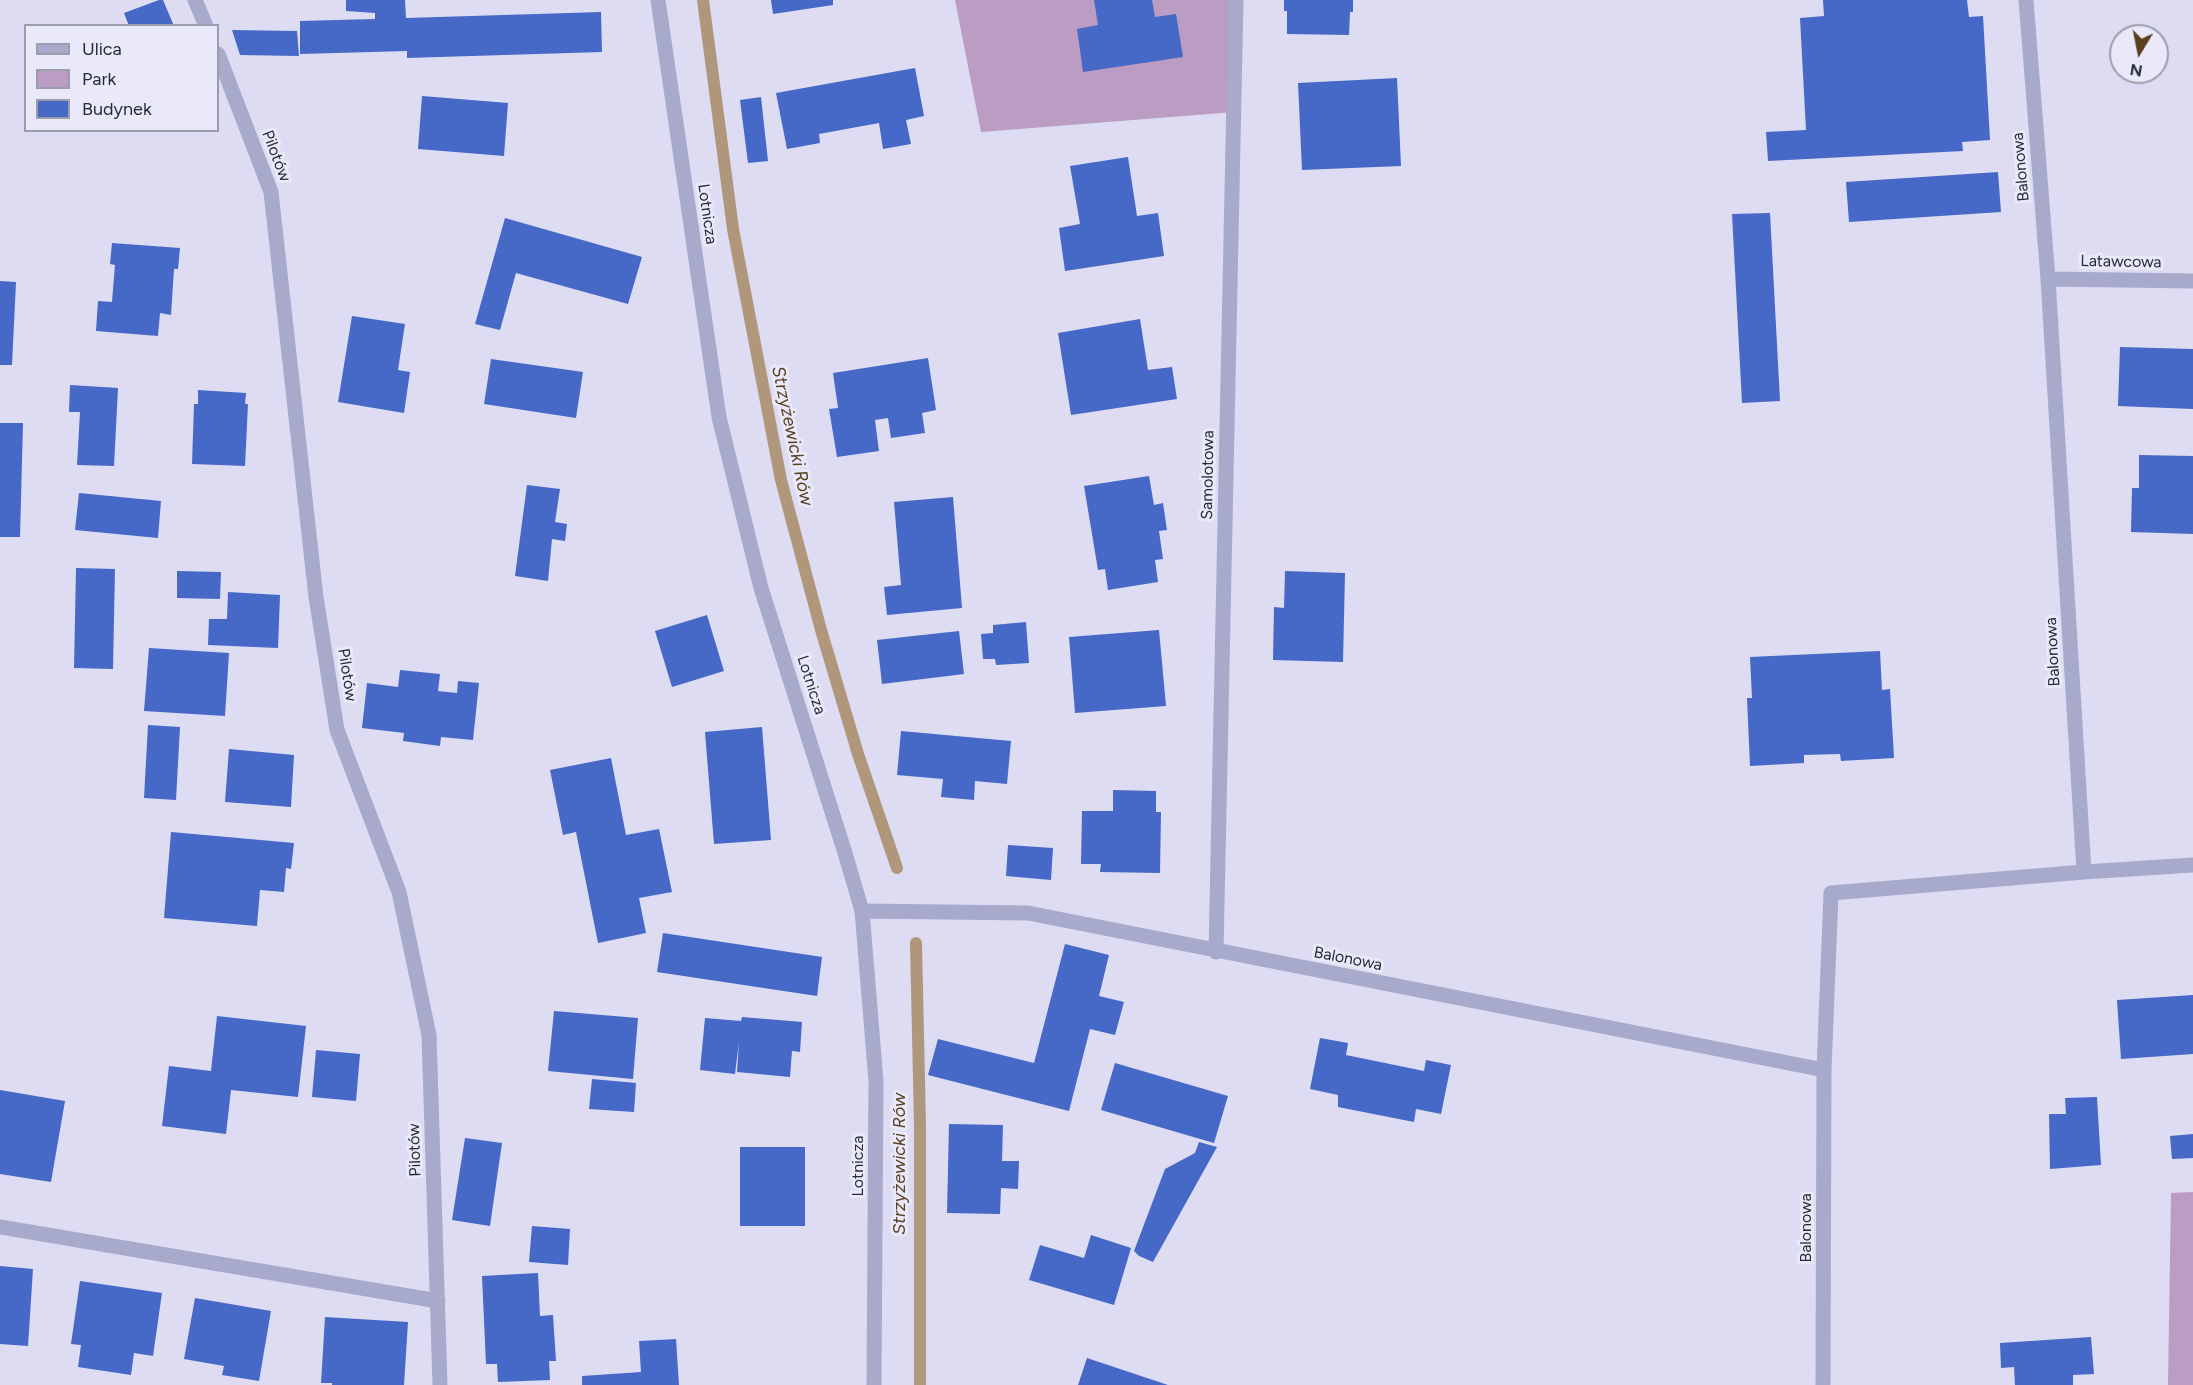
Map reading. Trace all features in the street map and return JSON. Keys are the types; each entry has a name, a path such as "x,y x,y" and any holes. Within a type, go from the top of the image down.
{"street":[{"path":"195,0 205,24"},
{"name":"Lotnicza","path":"658,0 719,417 761,588 862,911 876,1081 874,1385"},
{"name":"Samolotowa","path":"1216,952 1236,0"},
{"name":"Balonowa","path":"1823,1385 1824,1070 1831,893 2084,872 2048,279 2026,0"},
{"name":"Pilotów","path":"219,57 271,192 316,597 337,730 399,892 429,1035 440,1385"},
{"name":"Latawcowa","path":"2048,279 2193,281"},
{"path":"2084,872 2193,865"},
{"name":"Balonowa","path":"862,911 1028,913 1216,952 1824,1070"},
{"path":"0,1227 438,1301"}],"green space":[{"path":"955,0 1236,0 1234,112 981,132"},
{"path":"2193,1192 2193,1385 2168,1385 2171,1193"}],"building":[{"path":"163,0 173,24 128,24 124,13"},
{"path":"346,0 405,0 406,18 601,12 602,52 407,58 407,51 300,54 300,21 375,19 375,13 346,11"},
{"path":"771,0 833,0 833,5 773,14"},
{"path":"1094,0 1152,0 1155,17 1176,14 1183,57 1083,72 1077,29 1098,25"},
{"path":"1284,0 1353,0 1349,35 1287,34 1287,11 1284,11"},
{"path":"1823,0 1967,0 1969,17 1983,16 1990,140 1962,142 1963,151 1768,161 1766,132 1806,130 1800,18 1824,16"},
{"path":"232,30 297,31 299,56 240,55"},
{"path":"915,68 924,116 906,120 911,144 883,149 879,123 819,134 820,143 787,149 776,93"},
{"path":"1397,78 1401,166 1302,170 1298,83"},
{"path":"422,96 508,103 504,156 418,149"},
{"path":"761,97 768,161 748,163 740,100"},
{"path":"1128,157 1137,216 1158,213 1164,256 1065,271 1059,228 1080,224 1070,166"},
{"path":"1998,172 2001,212 1849,222 1846,182"},
{"path":"1770,213 1780,401 1742,403 1732,214"},
{"path":"505,218 642,257 628,304 516,273 500,330 475,324"},
{"path":"112,243 180,248 178,269 174,269 171,315 160,313 158,336 96,331 98,301 112,302 115,265 110,264"},
{"path":"0,281 16,282 12,365 0,365"},
{"path":"352,316 405,324 398,370 410,372 404,413 338,402"},
{"path":"1140,319 1148,370 1172,367 1177,399 1071,415 1058,333"},
{"path":"2120,347 2193,349 2193,409 2118,406"},
{"path":"928,358 936,410 922,413 925,433 891,438 888,418 875,420 879,451 837,457 829,409 838,408 833,373"},
{"path":"491,359 583,372 576,418 484,404"},
{"path":"70,385 118,388 114,466 77,465 80,412 69,412"},
{"path":"198,390 246,393 245,404 248,404 245,466 192,464 194,404 198,404"},
{"path":"0,423 23,423 20,537 0,537"},
{"path":"2139,455 2193,456 2193,534 2131,532 2132,488 2139,488"},
{"path":"1149,476 1154,505 1163,503 1167,530 1159,531 1163,559 1155,560 1158,582 1108,590 1105,569 1098,570 1084,486"},
{"path":"527,485 560,489 555,522 567,524 565,541 552,539 548,581 515,576"},
{"path":"79,493 161,501 158,538 75,530"},
{"path":"953,497 962,608 887,615 884,587 901,585 894,502"},
{"path":"76,568 115,569 113,669 74,668"},
{"path":"177,571 221,572 220,599 177,598"},
{"path":"1285,571 1345,573 1343,662 1273,660 1274,607 1284,608"},
{"path":"228,592 280,595 278,648 208,645 209,619 227,619"},
{"path":"707,615 724,671 672,687 655,631"},
{"path":"1026,622 1029,663 996,665 995,659 983,659 981,634 993,633 993,625"},
{"path":"1159,630 1166,706 1075,713 1069,637"},
{"path":"959,631 964,674 882,684 877,640"},
{"path":"149,648 229,653 225,716 144,711"},
{"path":"1880,651 1882,690 1890,689 1894,758 1841,761 1840,754 1804,755 1804,763 1750,766 1747,698 1752,698 1750,657"},
{"path":"400,670 440,674 438,691 457,693 458,681 479,683 473,740 441,737 440,746 403,741 404,733 362,728 367,683 398,687"},
{"path":"148,725 180,727 176,800 144,798"},
{"path":"762,727 771,840 714,844 705,732"},
{"path":"901,731 1011,741 1007,784 975,781 974,800 941,797 943,779 897,775"},
{"path":"229,749 294,755 291,807 225,802"},
{"path":"611,758 626,835 659,829 672,892 639,898 646,933 598,943 576,832 563,835 550,770"},
{"path":"1113,790 1156,791 1156,812 1161,812 1160,873 1100,872 1101,864 1081,864 1082,811 1113,811"},
{"path":"171,832 294,843 291,869 286,868 284,892 260,890 257,926 164,918"},
{"path":"1008,845 1053,848 1051,880 1006,876"},
{"path":"663,933 822,957 817,996 657,972"},
{"path":"1065,944 1109,955 1099,996 1124,1002 1115,1035 1090,1029 1069,1111 928,1075 938,1039 1034,1063"},
{"path":"2193,995 2193,1054 2121,1059 2117,1000"},
{"path":"554,1011 638,1018 633,1079 548,1071"},
{"path":"217,1016 306,1026 298,1097 231,1090 226,1134 162,1126 169,1066 211,1071"},
{"path":"742,1017 802,1022 800,1052 792,1051 790,1077 737,1072 739,1042 735,1074 700,1070 705,1018 741,1021"},
{"path":"1320,1038 1348,1043 1346,1055 1424,1071 1426,1060 1451,1065 1441,1114 1416,1109 1414,1122 1338,1107 1338,1095 1310,1089"},
{"path":"316,1050 360,1054 356,1101 312,1097"},
{"path":"1115,1063 1228,1096 1214,1143 1101,1110"},
{"path":"592,1079 636,1083 634,1112 589,1109"},
{"path":"0,1090 65,1101 51,1182 0,1174"},
{"path":"2097,1097 2101,1165 2050,1169 2049,1114 2066,1114 2065,1098"},
{"path":"949,1124 1003,1125 1002,1161 1019,1161 1018,1189 1001,1188 1000,1214 947,1213"},
{"path":"2193,1134 2193,1158 2172,1159 2170,1136"},
{"path":"465,1138 502,1143 490,1226 452,1220"},
{"path":"1199,1142 1217,1147 1153,1262 1139,1256 1134,1251 1165,1169 1195,1153"},
{"path":"740,1147 805,1147 805,1226 740,1226"},
{"path":"532,1226 570,1229 568,1265 529,1262"},
{"path":"1091,1235 1131,1248 1114,1305 1029,1280 1040,1245 1084,1258"},
{"path":"0,1266 33,1269 28,1346 0,1344"},
{"path":"538,1273 540,1316 553,1315 556,1361 549,1361 550,1380 498,1382 497,1364 486,1364 482,1276"},
{"path":"80,1281 162,1293 153,1356 134,1353 131,1375 78,1367 81,1345 71,1344"},
{"path":"195,1298 271,1311 259,1381 222,1375 224,1366 184,1359"},
{"path":"325,1317 408,1322 404,1385 321,1383"},
{"path":"2091,1337 2094,1374 2073,1375 2073,1385 2015,1385 2014,1367 2001,1368 2000,1343"},
{"path":"676,1339 679,1385 582,1385 582,1376 641,1372 639,1341"},
{"path":"1087,1358 1168,1385 1078,1385"}],"waterway":[{"name":"Strzyżewicki Rów","path":"703,0 733,229 781,480 821,630 858,754 897,868"},
{"name":"Strzyżewicki Rów","path":"916,943 920,1126 920,1385"}]}
